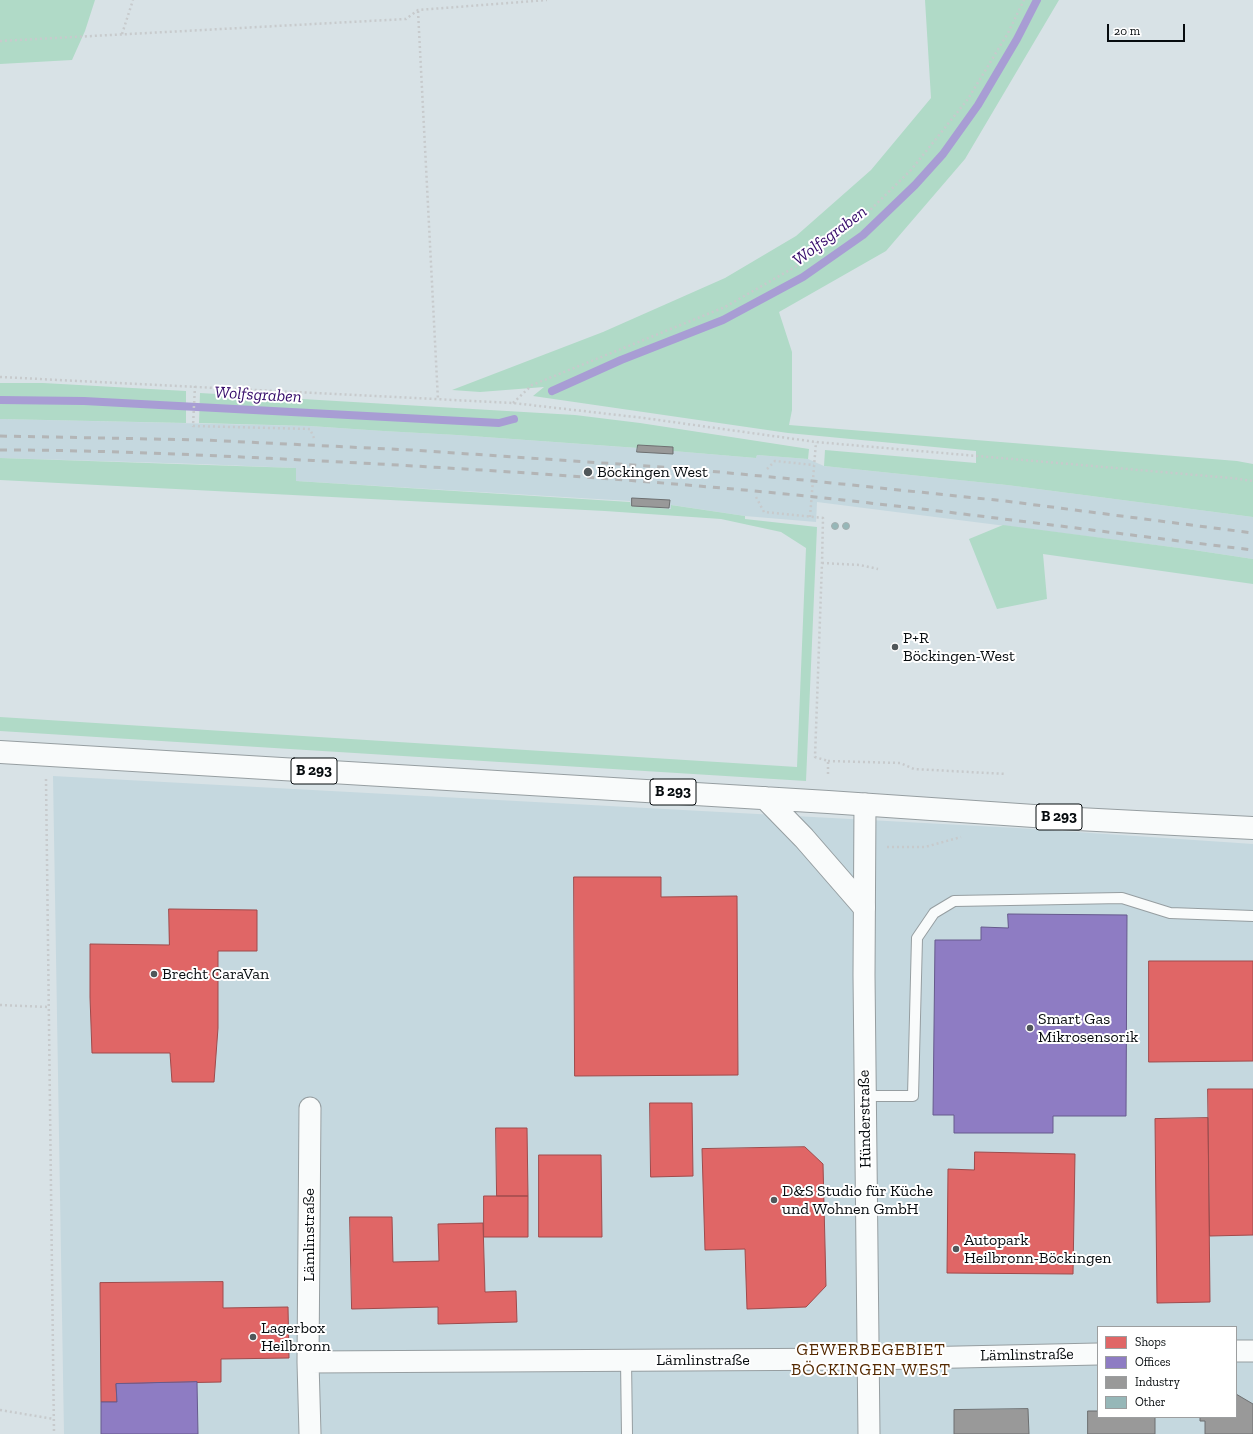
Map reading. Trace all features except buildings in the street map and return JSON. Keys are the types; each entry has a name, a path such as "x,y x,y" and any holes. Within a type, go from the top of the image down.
{"main road":[{"name":"B 293","path":"0,752 865,804 1078,819 1253,828"},
{"path":"765,798 804,838 864,907"}],"street":[{"name":"Hünderstraße","path":"865,804 865,1096 869,1434"},
{"name":"Lämlinstraße","path":"310,1108 308,1362 310,1434"},
{"path":"1237,1351 1253,1351"},
{"name":"Lämlinstraße","path":"308,1362 868,1359 1097,1354"}],"lane":[{"path":"865,1096 914,1096 917,938 934,913 954,901 1122,898 1170,913 1253,916"},
{"path":"626,1360 627,1434"}],"path":[{"path":"122,34 133,0"},
{"path":"0,41 406,19 418,10 547,0"},
{"path":"513,403 532,385 725,307 795,267 861,219 911,170 968,99 1008,33 1024,0"},
{"path":"418,10 438,400"},
{"path":"0,378 195,386 513,403 644,418 816,442 1224,477 1253,481"},
{"path":"195,386 193,426 310,430 314,438"},
{"path":"810,517 816,442"},
{"path":"767,469 775,461 814,465"},
{"path":"756,497 764,512 823,518 815,757"},
{"path":"822,563 860,565 878,569"},
{"path":"46,755 54,1434"},
{"path":"828,761 900,763 914,769 1006,774"},
{"path":"864,847 925,847 962,837"},
{"path":"0,1005 48,1007"},
{"path":"0,1410 54,1419"}],"shaded area":[{"path":"0,419 310,426 637,448 638,445 673,447 673,451 756,458 757,455 808,459 824,466 1007,485 1253,517 1253,559 1187,549 817,502 816,522 745,516 672,505 671,509 630,506 630,501 296,481 295,468 0,458"},
{"path":"53,776 1017,828 1253,844 1253,1434 64,1434"}],"green space":[{"path":"0,0 95,0 85,31 72,60 0,64"},
{"path":"925,0 1059,0 965,159 886,251 779,312 792,352 792,410 789,425 1237,461 1253,464 1253,517 1007,485 824,466 825,450 976,463 976,451 788,433 533,396 544,387 480,392 452,390 603,332 725,278 796,236 871,170 931,98"},
{"path":"0,383 43,383 186,391 186,423 0,419"},
{"path":"200,393 575,415 640,423 809,449 808,459 757,455 756,458 673,451 673,447 638,445 638,448 310,426 199,423"},
{"path":"0,458 296,468 296,481 630,502 631,506 671,509 671,505 745,516 745,519 817,527 806,781 0,731 0,717 797,767 806,548 781,532 721,519 605,511 0,480"},
{"path":"1003,525 1253,559 1253,584 1043,554 1047,599 997,609 969,539"}],"waterway":[{"name":"Wolfsgraben","path":"552,391 621,360 723,320 803,277 863,235 915,185 943,154 978,105 1017,39 1037,0"},
{"name":"Wolfsgraben","path":"0,400 84,401 499,423 514,419"}],"railway":[{"path":"0,436 204,440 411,450 677,468 1005,501 1253,533"},
{"path":"0,450 114,452 303,460 599,478 776,493 896,506 1253,550"}],"place":[{"name":"Böckingen West","path":"588,472"},
{"name":"P+R Böckingen-West","path":"895,647"},
{"name":"Brecht CaraVan","path":"154,974"},
{"name":"Smart Gas Mikrosensorik","path":"1030,1028"},
{"name":"D&S Studio für Küche und Wohnen GmbH","path":"774,1200"},
{"name":"Autopark Heilbronn-Böckingen","path":"956,1249"},
{"name":"Lagerbox Heilbronn","path":"253,1337"}],"district":[{"name":"GEWERBEGEBIET BÖCKINGEN WEST","path":"871,1360"}]}
